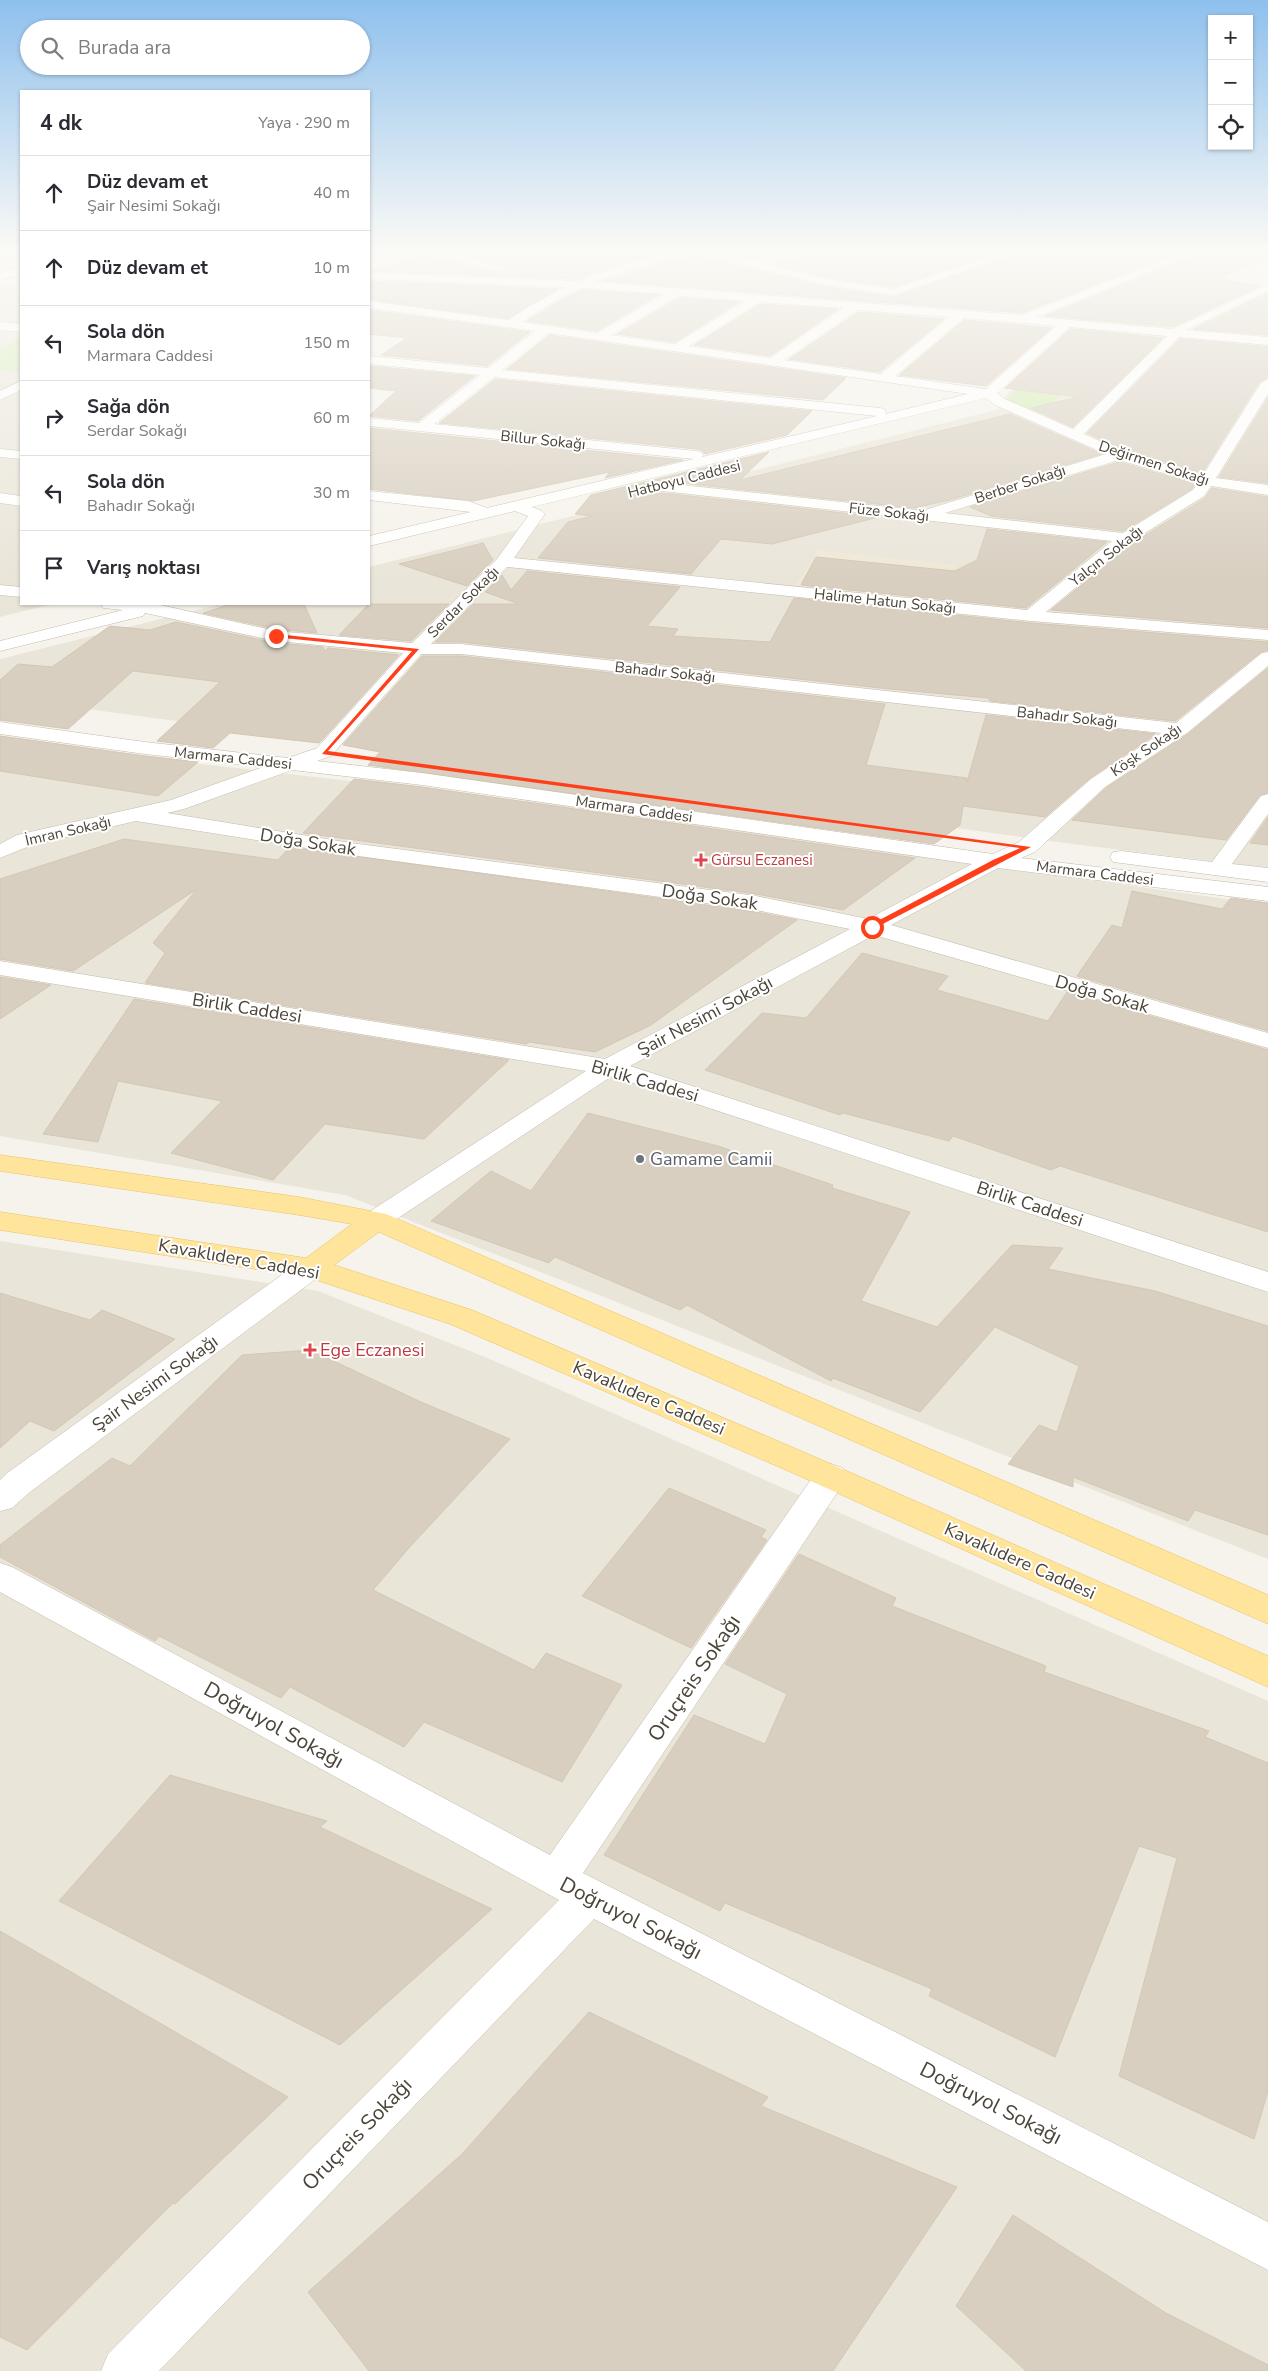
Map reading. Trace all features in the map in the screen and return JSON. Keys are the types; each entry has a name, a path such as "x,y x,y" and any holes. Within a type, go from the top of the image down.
{"main road":[{"path":"0,1163 299,1206 376,1220 1268,1610"},
{"path":"311,1268 376,1220"},
{"name":"Kavaklıdere Caddesi","path":"0,1221 311,1268 461,1316 831,1476 1268,1672"}],"street":[{"path":"370,360 933,418"},
{"path":"422,427 507,360"},
{"name":"Değirmen Sokağı","path":"756,360 884,378 995,398 1119,455 1206,481 1268,490"},
{"path":"772,362 775,360"},
{"path":"884,378 906,360"},
{"path":"995,398 1031,360"},
{"path":"1075,435 1151,360"},
{"name":"Yalçın Sokağı","path":"1031,616 1126,538 1199,493 1268,383"},
{"path":"0,384 20,386"},
{"path":"0,396 20,386"},
{"name":"Hatboyu Caddesi","path":"370,541 902,414 995,398"},
{"name":"Hatboyu Caddesi","path":"370,555 933,418 995,398"},
{"name":"Billur Sokağı","path":"370,422 718,458"},
{"path":"0,453 20,455"},
{"name":"Berber Sokağı","path":"922,516 1119,455"},
{"name":"Füze Sokağı","path":"653,486 1126,538"},
{"name":"Hatboyu Caddesi","path":"370,495 468,506 489,512"},
{"path":"0,498 20,501"},
{"path":"516,506 537,514"},
{"name":"Serdar Sokağı","path":"324,752 416,649 503,562 537,514"},
{"name":"Halime Hatun Sokağı","path":"503,562 1031,616 1268,635"},
{"path":"0,590 20,592"},
{"path":"0,629 101,605"},
{"name":"Bahadır Sokağı","path":"135,605 161,606 276,636 416,649 471,650 1180,729"},
{"path":"0,646 161,606"},
{"name":"Köşk Sokağı","path":"1027,847 1098,783 1180,729 1268,657"},
{"name":"Marmara Caddesi","path":"0,711 324,752 1027,847 1268,875"},
{"name":"Marmara Caddesi","path":"0,728 145,748 422,779 995,861 1268,894"},
{"name":"İmran Sokağı","path":"0,852 25,840 138,815 216,792 324,752"},
{"path":"1218,868 1268,800"},
{"name":"Doğa Sokak","path":"138,815 351,849 756,903 872,927 1268,1041"},
{"path":"0,836 25,840"},
{"name":"Şair Nesimi Sokağı","path":"376,1220 609,1067 995,861 1027,847"},
{"name":"Birlik Caddesi","path":"0,968 609,1067 1268,1282"},
{"name":"Şair Nesimi Sokağı","path":"0,1499 26,1477 311,1268"},
{"name":"Oruçreis Sokağı","path":"125,2371 573,1888 831,1476"},
{"name":"Doğruyol Sokağı","path":"0,1576 573,1888 1268,2247"}],"shaded area":[{"path":"0,360 20,360 20,605 49,605 0,617"},
{"path":"1041,360 1268,360 1268,868 1073,844 0,697 0,659 217,605 370,605 370,567 1000,409 1006,395"},
{"path":"818,550 956,565 937,604 794,588"},
{"path":"0,741 543,803 1268,905 1268,1559 345,1195 0,1136"},
{"path":"0,1241 318,1291 485,1357 1268,1701 1268,2371 0,2371"}],"green space":[{"path":"0,360 20,360 20,372 0,370"},
{"path":"1024,381 1065,392 1040,415 1005,402"}],"building":[{"path":"426,360 495,360 487,366"},
{"path":"519,360 719,360 846,378 823,400 507,369"},
{"path":"794,360 895,360 880,372"},
{"path":"917,360 1016,360 986,386 899,375"},
{"path":"1036,360 1141,360 1073,427 1031,408 1078,397 1005,388"},
{"path":"1160,360 1268,360 1268,377 1259,382 1202,473 1125,450 1087,433"},
{"path":"370,366 475,376 418,421 370,416 396,391 370,388"},
{"path":"495,379 812,411 787,435 705,454 701,450 696,449 439,423"},
{"path":"1268,398 1268,483 1219,477"},
{"path":"1010,414 1101,454 950,500 914,508 653,480 769,452 740,480"},
{"path":"370,428 683,460 605,478 610,472 473,501 370,489"},
{"path":"1119,462 1195,484 1192,489 1123,531 991,516 970,507"},
{"path":"653,480 644,485 653,492 879,517 772,544 721,539 691,574 538,558 568,522 592,516 575,514 591,495"},
{"path":"1212,488 1268,497 1268,628 1051,610 1133,543 1205,498"},
{"path":"987,529 1107,542 1026,608 801,585 816,557 955,571 977,560"},
{"path":"483,543 493,560 467,586 399,564"},
{"path":"527,571 680,587 647,626 678,629 673,636 770,642 794,598 1031,623 1268,642 1268,650 1261,652 1175,721 990,701 988,698 461,642 435,642 473,604 519,604 485,592 502,575 511,590"},
{"path":"370,604 449,604 411,641 339,635"},
{"path":"228,605 304,605 317,633 276,629 203,613"},
{"path":"176,622 276,643 323,647 325,651 328,648 399,655 319,743 230,733 213,748 157,741 220,682 133,671 68,729 0,720 0,680 18,664 52,667 110,626 150,630"},
{"path":"422,656 461,656 885,704 866,765 967,778 967,782 986,715 1156,734 1090,778 1045,817 963,806 960,825 934,844 368,765 380,752 343,745"},
{"path":"1268,668 1268,792 1260,795 1226,840 1072,820 1106,788 1188,734"},
{"path":"0,736 198,762 158,796 0,771"},
{"path":"354,779 422,787 915,858 843,910 756,894 303,833"},
{"path":"1268,817 1268,845 1250,843"},
{"path":"124,839 278,860 290,847 756,912 797,920 651,1025 595,1052 529,1042 526,1044 145,983 165,953 153,943 197,889 73,971 0,959 0,879"},
{"path":"1132,891 1222,909 1231,898 1268,903 1268,1031 1077,976 1112,925 1122,928"},
{"path":"862,953 948,976 937,990 1048,1021 1067,992 1268,1050 1268,1232 1060,1166 1051,1170 953,1136 949,1141 843,1113 840,1115 705,1070 762,1013 806,1018"},
{"path":"0,977 51,985 0,1019"},
{"path":"134,999 509,1060 424,1139 325,1124 273,1180 171,1153 222,1101 118,1081 98,1142 43,1134"},
{"path":"588,1113 718,1146 833,1185 832,1188 910,1212 861,1301 937,1327 1012,1245 1063,1248 1048,1269 1155,1291 1268,1326 1268,1535 1195,1510 1188,1521 1073,1477 1073,1487 1008,1464 1039,1425 1057,1432 1079,1366 995,1327 920,1412 833,1378 831,1381 687,1305 680,1310 555,1257 549,1263 431,1221 491,1171 531,1191"},
{"path":"0,1293 90,1320 102,1310 175,1339 54,1431 30,1421 0,1448"},
{"path":"310,1350 421,1402 510,1439 408,1549 373,1590 534,1670 546,1653 622,1685 562,1782 424,1722 404,1747 290,1687 281,1698 159,1636 155,1641 0,1557 0,1545 112,1458 130,1466 242,1355"},
{"path":"669,1488 766,1530 761,1537 767,1540 691,1648 582,1596"},
{"path":"799,1554 896,1598 892,1606 1046,1666 1044,1672 1209,1731 1205,1737 1268,1763 1268,2091 1254,2139 1119,2076 1177,1858 1139,1846 1055,2057 929,1996 932,1989 725,1903 720,1911 604,1855 694,1715 765,1744 787,1694 725,1664"},
{"path":"170,1775 327,1821 320,1827 492,1909 340,2045 59,1901"},
{"path":"0,1931 288,2097 175,2204 173,2203 27,2350 0,2337"},
{"path":"589,2012 768,2097 761,2106 957,2187 833,2371 369,2371 308,2292 462,2154"},
{"path":"1013,2215 1166,2313 1268,2365 1268,2371 1026,2371 956,2306"}],"place":[{"name":"Gürsu Eczanesi","path":"701,860"},
{"name":"Gamame Camii","path":"640,1159"},
{"name":"Ege Eczanesi","path":"310,1350"}],"route":[{"path":"276,636 416,649 324,752 1027,847 995,861 872,927"}]}
